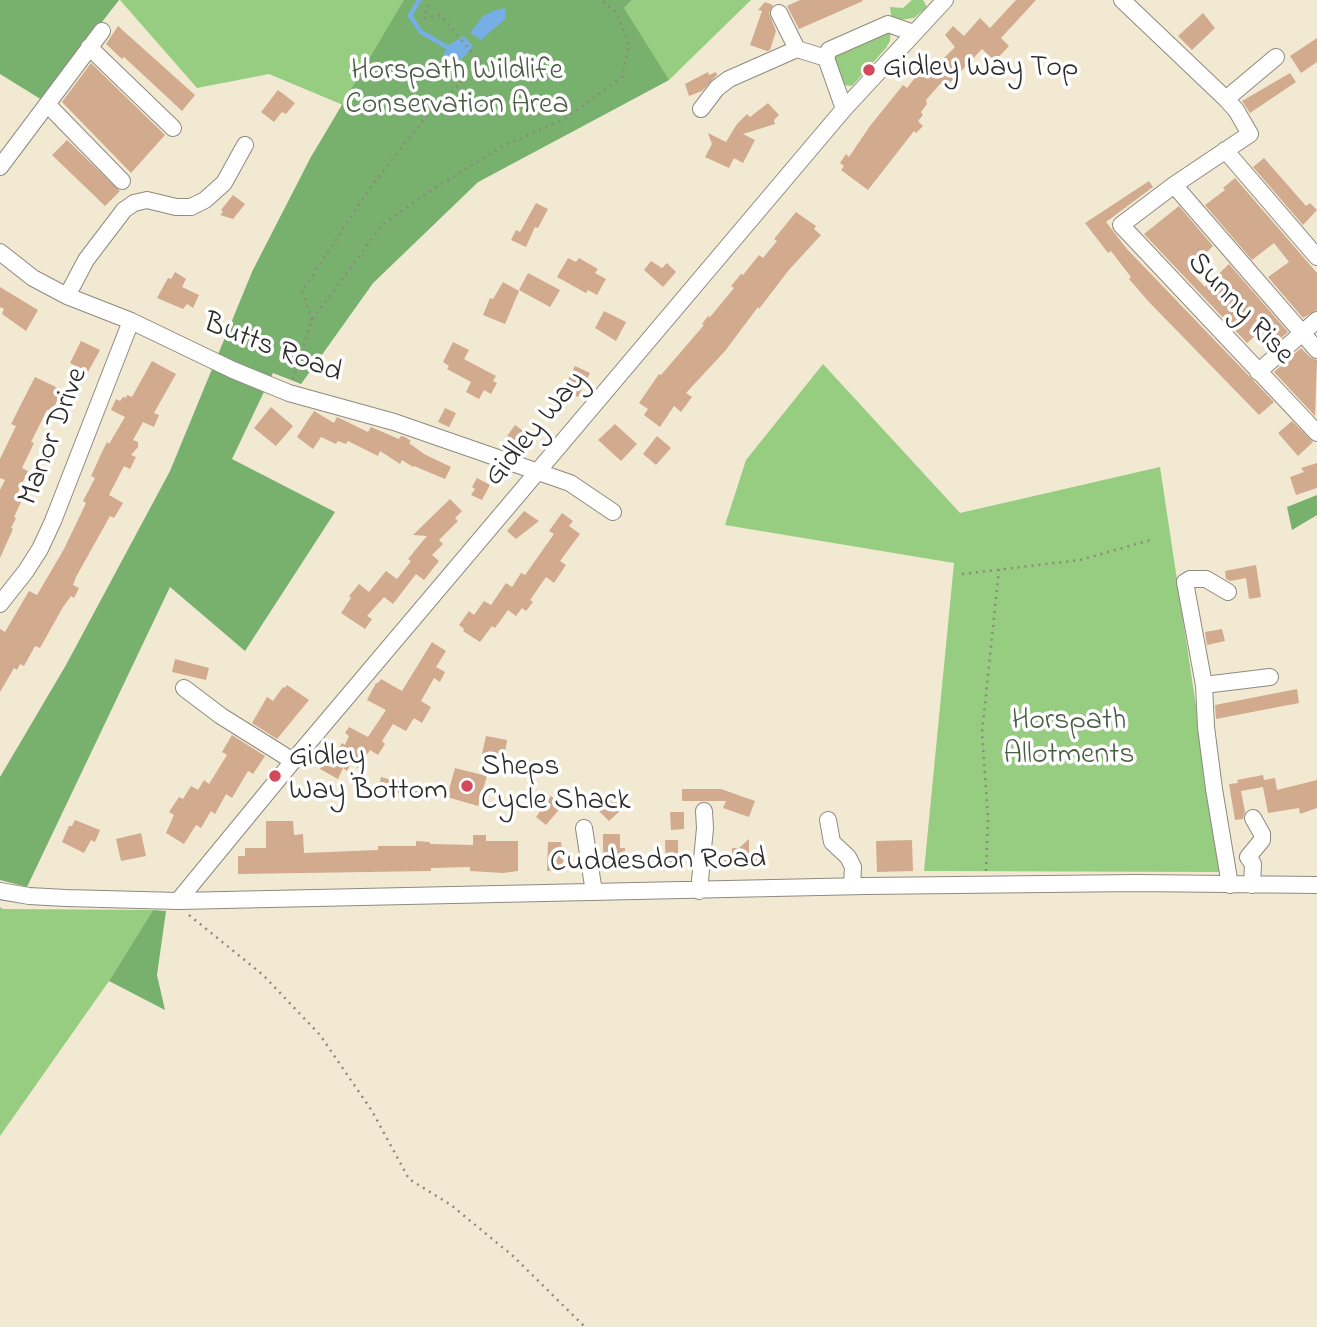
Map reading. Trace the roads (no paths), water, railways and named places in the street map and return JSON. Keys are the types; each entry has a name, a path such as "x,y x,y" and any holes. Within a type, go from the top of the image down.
{"street":[{"name":"Gidley Way","path":"178,901 844,109 945,0"},
{"path":"1122,0 1226,99 1250,134 1174,185 1317,350"},
{"path":"779,13 797,49"},
{"path":"844,109 825,58 829,50 888,24 914,33"},
{"path":"0,167 102,31"},
{"path":"89,47 173,128"},
{"path":"701,109 729,79 797,49 825,58"},
{"path":"1226,99 1276,57"},
{"path":"48,105 122,181"},
{"path":"67,296 86,260 124,210 134,202 147,200 176,207 191,207 205,200 225,183 245,145"},
{"path":"1225,150 1317,257"},
{"name":"Sunny Rise","path":"1174,185 1121,225 1317,433"},
{"name":"Butts Road","path":"0,252 33,278 67,296 131,321 233,370 284,391 394,422 570,483 613,512"},
{"path":"1258,372 1317,320"},
{"name":"Manor Drive","path":"0,604 26,571 54,520 131,321"},
{"path":"1228,592 1206,579 1190,579 1185,583 1204,685 1214,789 1230,885"},
{"path":"1204,685 1270,677"},
{"path":"184,688 221,716 293,761"},
{"path":"1252,885 1253,864 1248,857 1260,844 1262,834 1253,818"},
{"path":"828,820 832,842 853,867 852,886"},
{"path":"699,891 710,822"},
{"path":"584,828 594,892"},
{"name":"Cuddesdon Road","path":"0,891 54,898 178,901 985,884 1317,885"}],"water":[{"path":"506,8 505,19 481,40 470,33 483,16"},
{"path":"464,36 473,46 451,66 444,63 443,55 449,45"}],"waterway":[{"path":"419,0 410,16 421,32 447,47"}],"place":[{"name":"Gidley Way Top","path":"869,70"},
{"name":"Gidley Way Bottom","path":"275,776"},
{"name":"Sheps Cycle Shack","path":"467,786"}],"park label":[{"name":"Horspath Wildlife Conservation Area","path":"457,90"},
{"name":"Horspath Allotments","path":"1069,740"}]}
